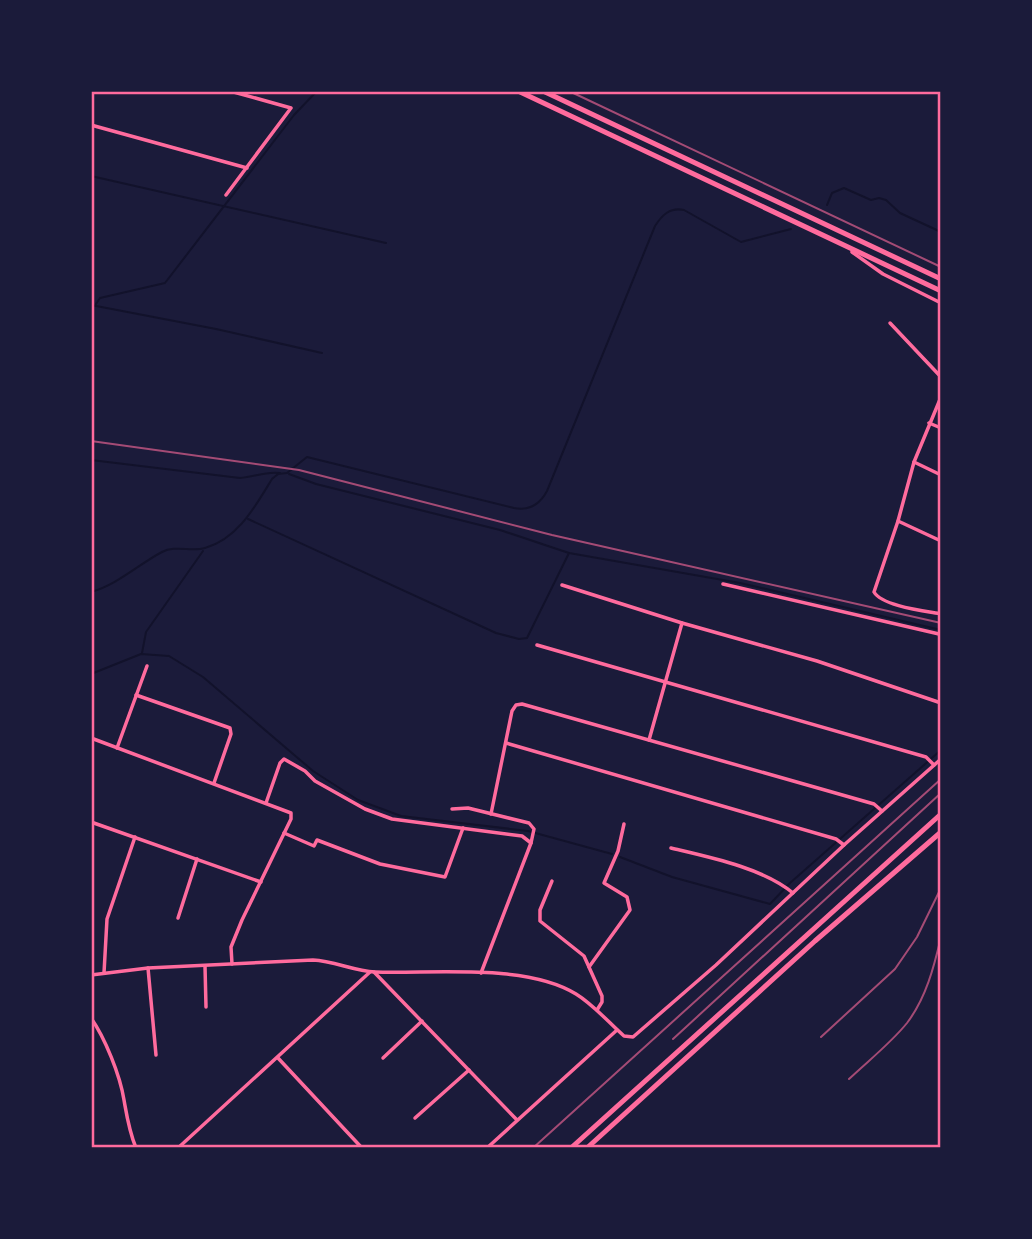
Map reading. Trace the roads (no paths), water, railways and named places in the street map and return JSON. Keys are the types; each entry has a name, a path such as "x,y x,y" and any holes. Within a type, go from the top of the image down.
{"main road":[{"path":"518,91 941,290"},
{"path":"543,91 941,279"},
{"path":"778,213 782,204"},
{"path":"571,1148 941,814"},
{"path":"587,1148 815,941 941,832"}],"street":[{"path":"226,195 291,108 230,91"},
{"path":"254,98 257,91"},
{"path":"91,125 247,168"},
{"path":"836,241 875,269 941,303"},
{"path":"890,323 941,377"},
{"path":"941,397 914,462 874,592 879,598 904,607 941,614"},
{"path":"929,423 941,428"},
{"path":"914,462 941,475"},
{"path":"898,521 941,541"},
{"path":"723,584 939,634 941,640"},
{"path":"562,585 682,623 817,661 941,703"},
{"path":"649,740 682,623"},
{"path":"537,645 926,757 934,765"},
{"path":"117,748 147,666"},
{"path":"136,695 230,728 231,734 214,783"},
{"path":"491,814 512,711 519,704 874,804 882,811"},
{"path":"91,738 266,803 292,816 231,947 232,964"},
{"path":"506,743 840,842"},
{"path":"266,803 280,762 284,759 305,771 315,781 365,809 392,819 522,836 531,843"},
{"path":"91,975 148,968 319,961 372,972 522,976 576,993 627,1037 638,1034 793,893 840,842 882,811 941,759"},
{"path":"452,809 468,808 532,825 531,843 481,974"},
{"path":"91,822 261,882"},
{"path":"589,967 630,910 627,897 604,883 618,851 624,824"},
{"path":"284,833 314,846 317,840 380,864 445,877 463,828"},
{"path":"104,973 107,919 135,837"},
{"path":"671,848 714,858 783,885 793,893"},
{"path":"178,918 197,859"},
{"path":"552,881 539,914 540,921 584,956 603,996 597,1010"},
{"path":"205,966 206,1007"},
{"path":"148,968 156,1055"},
{"path":"372,972 517,1120"},
{"path":"180,1147 372,972"},
{"path":"91,1018 100,1031 124,1098 128,1129 136,1148"},
{"path":"383,1058 422,1021"},
{"path":"487,1148 617,1030"},
{"path":"278,1058 362,1148"},
{"path":"415,1118 469,1070"}],"waterway":[{"path":"96,304 100,298 165,283 294,115 317,91"},
{"path":"91,176 386,243"},
{"path":"827,205 832,193 844,188 871,200 886,200 900,213 941,232"},
{"path":"91,592 101,589 167,550 205,548 217,544 245,520 272,479 278,474 287,473 307,457 514,508 534,505 547,491 655,226 661,218 671,211 684,210 741,242 791,229"},
{"path":"91,305 322,353"},
{"path":"91,460 240,478 280,473"},
{"path":"289,474 316,484 500,530 569,553 740,583 941,630"},
{"path":"248,519 496,633 519,639 527,638 569,553"},
{"path":"142,653 146,632 203,551"},
{"path":"91,674 141,654 169,656 203,677 313,771 358,800 401,816 528,831 612,854"},
{"path":"620,857 672,877 770,904 790,883 941,750"}],"railway":[{"path":"569,91 941,267"},
{"path":"91,441 299,470 552,535 941,623"},
{"path":"533,1148 941,779"},
{"path":"673,1039 941,793"},
{"path":"821,1037 895,969 917,937 941,888"},
{"path":"849,1079 894,1038 914,1013 928,982 941,937"}]}
